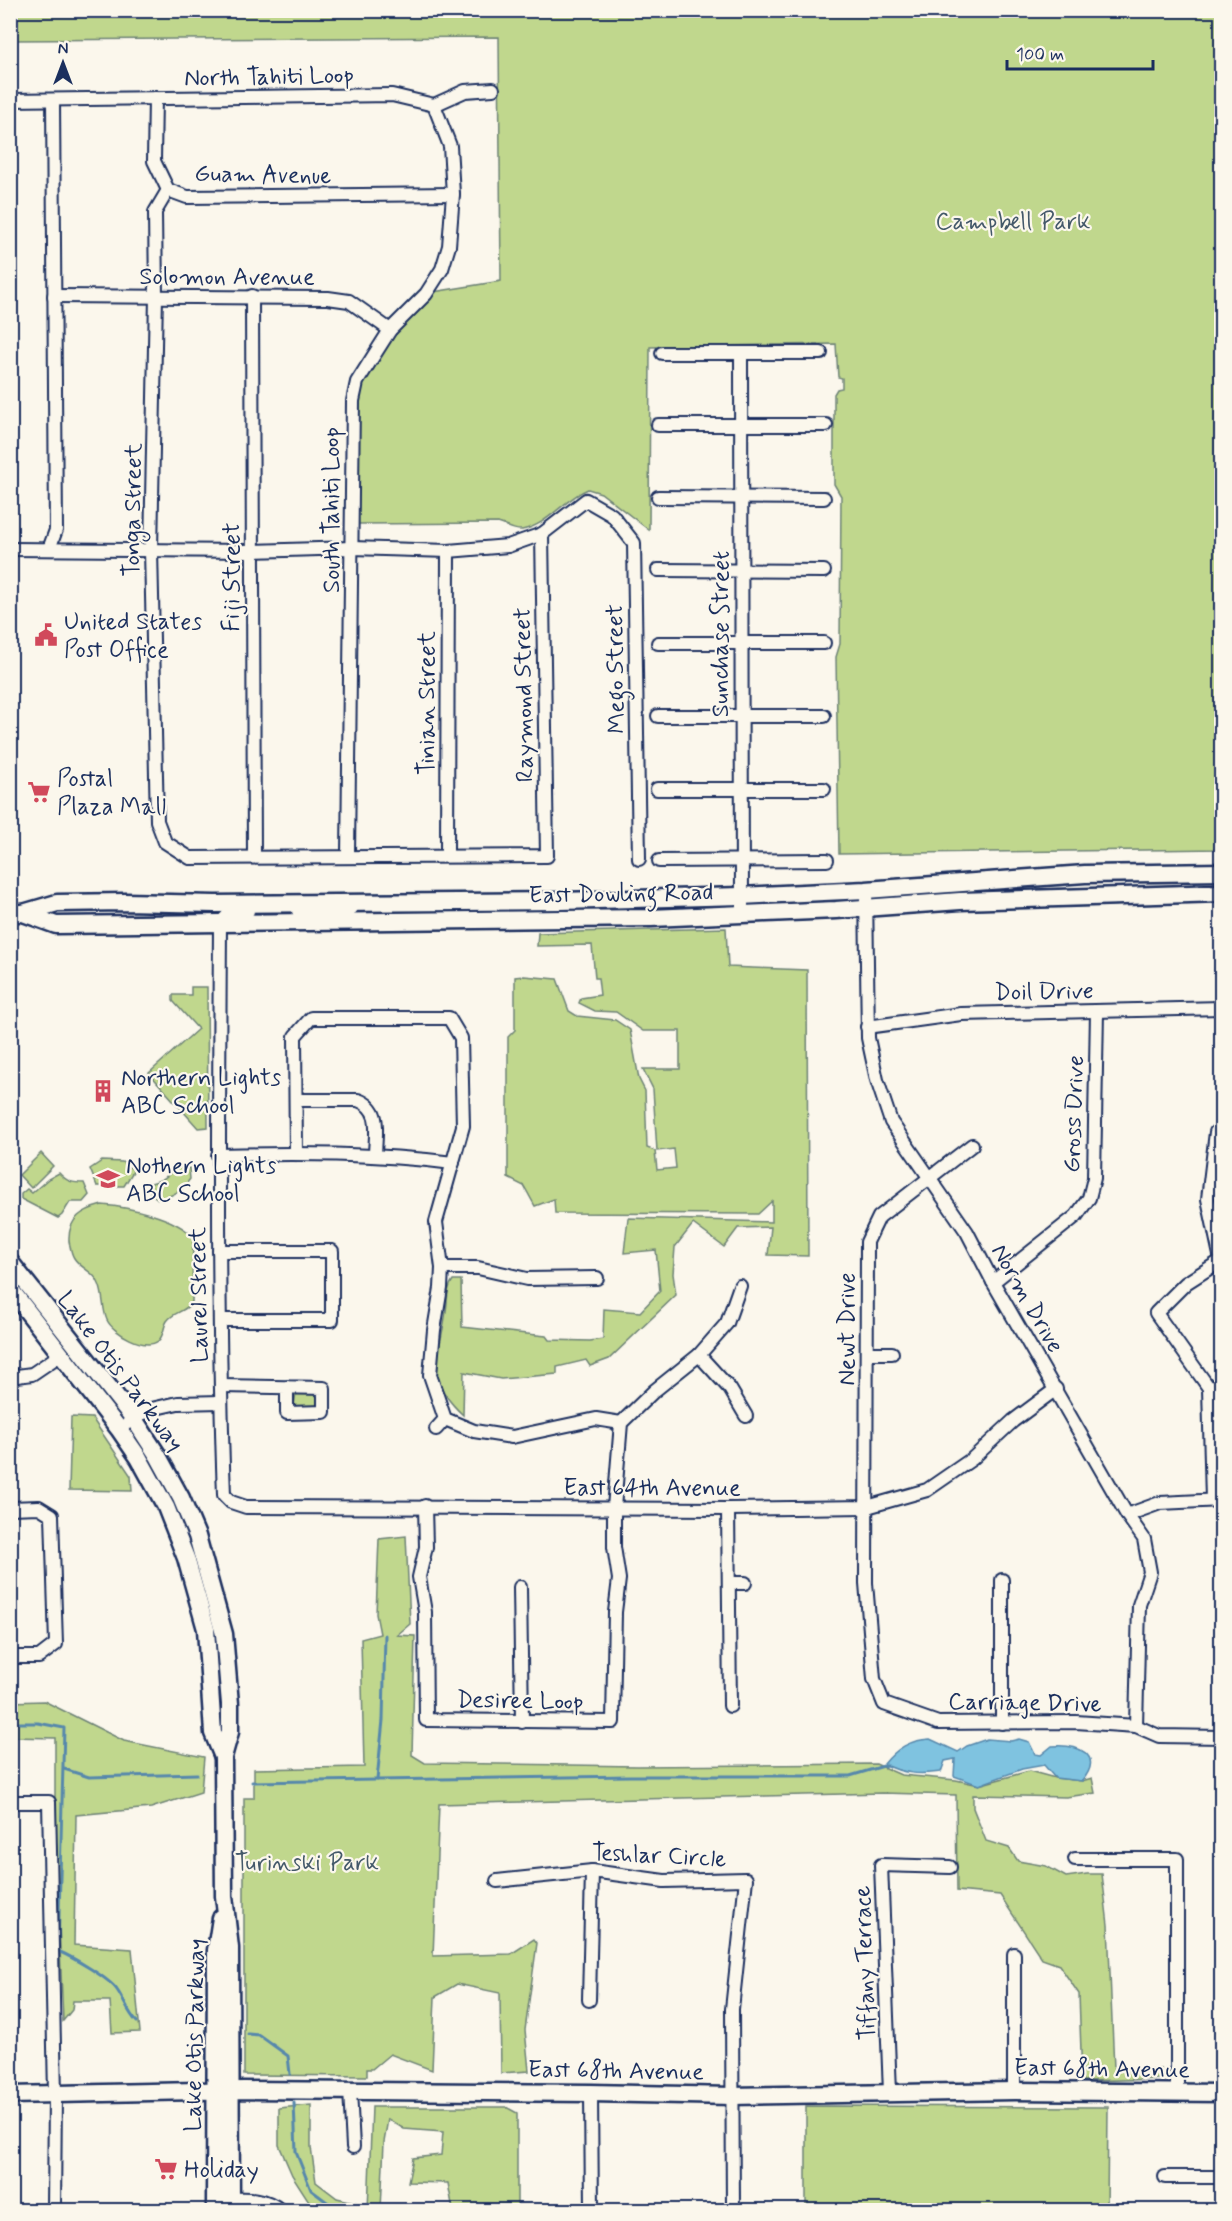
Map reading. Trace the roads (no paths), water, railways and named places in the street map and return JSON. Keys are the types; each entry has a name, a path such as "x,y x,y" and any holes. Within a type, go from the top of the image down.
{"main road":[{"name":"East Dowling Road","path":"17,913 57,903 561,901 866,890 1085,874 1221,872"},
{"name":"East Dowling Road","path":"17,913 56,925 651,918 742,915 960,901 1221,893"},
{"name":"Lake Otis Parkway","path":"10,1262 134,1419 158,1456 181,1498 197,1536 224,1634 230,1704 230,1732 223,1757 224,1896 230,1948 215,2211"},
{"name":"Lake Otis Parkway","path":"10,1289 139,1458 172,1521 186,1558 203,1619 208,1652 213,1732 223,1757"},
{"path":"60,1354 76,1359 99,1377"},
{"path":"208,1652 220,1662 224,1696 230,1704"},
{"name":"Lake Otis Parkway","path":"223,2090 231,2205"},
{"name":"East 68th Avenue","path":"10,2095 223,2090 732,2096 1014,2091 1221,2093"}],"street":[{"path":"453,194 450,146 434,105 465,91 493,89"},
{"name":"North Tahiti Loop","path":"10,100 392,95 434,105"},
{"name":"Guam Avenue","path":"155,98 154,162 168,190 187,197 453,194"},
{"path":"49,549 56,530 53,100"},
{"name":"Tonga Street","path":"168,190 155,212 156,296 151,550 157,821 165,842 190,858 547,856"},
{"name":"South Tahiti Loop","path":"348,856 353,401 357,382 390,330 426,294 442,269 449,246 453,194"},
{"name":"Solomon Avenue","path":"54,296 328,298 349,302 390,330"},
{"name":"Fiji Street","path":"252,296 254,857"},
{"path":"662,353 821,353"},
{"name":"Sunchase Street","path":"741,353 742,915"},
{"path":"658,425 826,425"},
{"path":"658,497 824,498"},
{"name":"Mego Street","path":"542,534 586,500 612,515 634,543 639,859"},
{"path":"10,549 252,551 352,548 448,551 508,546 542,534"},
{"name":"Raymond Street","path":"542,534 547,856"},
{"name":"Tinian Street","path":"447,856 448,551"},
{"path":"658,570 824,571"},
{"path":"658,643 824,643"},
{"path":"658,716 824,716"},
{"path":"657,789 824,789"},
{"path":"659,861 827,860"},
{"name":"Norm Drive","path":"866,890 867,1027 873,1062 891,1122 967,1232 993,1282 1127,1515 1144,1539 1150,1572 1139,1605 1136,1726"},
{"path":"220,923 225,916 237,911 343,911 365,902"},
{"name":"Laurel Street","path":"220,923 218,1155 223,1486"},
{"name":"Doil Drive","path":"867,1027 961,1014 1221,1008"},
{"name":"Gross Drive","path":"993,1282 1076,1216 1089,1198 1094,1178 1097,1011"},
{"path":"296,1153 295,1036 311,1018 449,1018 461,1038 463,1126 436,1222 442,1268 430,1375 440,1424 512,1437 596,1419 621,1423"},
{"path":"296,1100 358,1100 367,1104 375,1113 375,1156"},
{"path":"1127,1515 1160,1503 1216,1500 1215,1387 1156,1313 1185,1283 1221,1260 1208,1199 1216,1132"},
{"name":"Newt Drive","path":"867,1507 867,1242 879,1217 972,1145"},
{"path":"218,1155 296,1153 375,1156 453,1163"},
{"path":"219,1251 332,1251 332,1320 220,1320"},
{"path":"442,1268 478,1268 527,1279 597,1278"},
{"path":"614,1508 621,1423 654,1391 699,1356 727,1323 740,1286"},
{"path":"867,1353 892,1353"},
{"path":"10,1377 32,1374 60,1354"},
{"path":"699,1356 730,1389 746,1416"},
{"path":"221,1386 287,1387"},
{"name":"East 64th Avenue","path":"223,1486 224,1495 231,1502 246,1507 728,1509 867,1507 927,1490 972,1459 1013,1421 1056,1389"},
{"path":"119,1430 147,1410 178,1402 221,1402"},
{"name":"Desiree Loop","path":"425,1506 426,1547 419,1577 425,1612 426,1720 522,1722 613,1722 615,1612 619,1579 614,1547 614,1508"},
{"path":"10,1508 39,1507 52,1515 56,1644 39,1657 10,1657"},
{"name":"Carriage Drive","path":"867,1507 866,1583 871,1646 874,1678 884,1704 938,1723 1076,1722 1136,1726 1159,1736 1221,1737"},
{"path":"728,1509 730,1706"},
{"path":"1002,1580 1002,1723"},
{"path":"729,1583 745,1583"},
{"path":"520,1587 522,1722"},
{"path":"10,1802 49,1802 55,2095 54,2211"},
{"path":"1075,1859 1177,1859 1177,2094"},
{"name":"Tiffany Terrace","path":"890,2092 880,1865 950,1867"},
{"path":"589,2000 592,1871"},
{"name":"Teshlar Circle","path":"497,1881 592,1871 664,1881 746,1879 732,2009 732,2096"},
{"path":"1014,1954 1014,2091"},
{"path":"350,2091 353,2147"},
{"path":"591,2093 592,2211"},
{"path":"732,2096 732,2211"},
{"path":"1166,2177 1221,2177"},
{"path":"231,2205 254,2199 274,2205 280,2211"}],"water":[{"path":"930,1739 958,1752 987,1739 1011,1741 1019,1739 1029,1742 1035,1754 1041,1755 1052,1746 1079,1749 1089,1758 1091,1764 1082,1781 1055,1778 1044,1765 1022,1769 979,1785 954,1776 955,1759 945,1761 941,1772 933,1773 905,1772 884,1764 904,1746"}],"waterway":[{"path":"1209,10 1222,13"},
{"path":"377,1780 383,1720 385,1635"},
{"path":"10,1723 38,1723 64,1728 58,1951 90,1968 113,1985 137,2022"},
{"path":"252,1782 630,1776 850,1776 887,1765"},
{"path":"64,1769 89,1777 197,1774"},
{"path":"248,2034 259,2035 288,2056 290,2074"},
{"path":"294,2103 296,2152 311,2190 335,2208 358,2210"}],"place":[{"name":"United States Post Office","path":"46,635"},
{"name":"Postal Plaza Mall","path":"39,792"},
{"name":"Northern Lights ABC School","path":"103,1091"},
{"name":"Nothern Lights ABC School","path":"108,1179"},
{"name":"Holiday","path":"166,2169"}],"park label":[{"name":"Campbell Park","path":"1013,221"},
{"name":"Turinski Park","path":"307,1862"}]}
